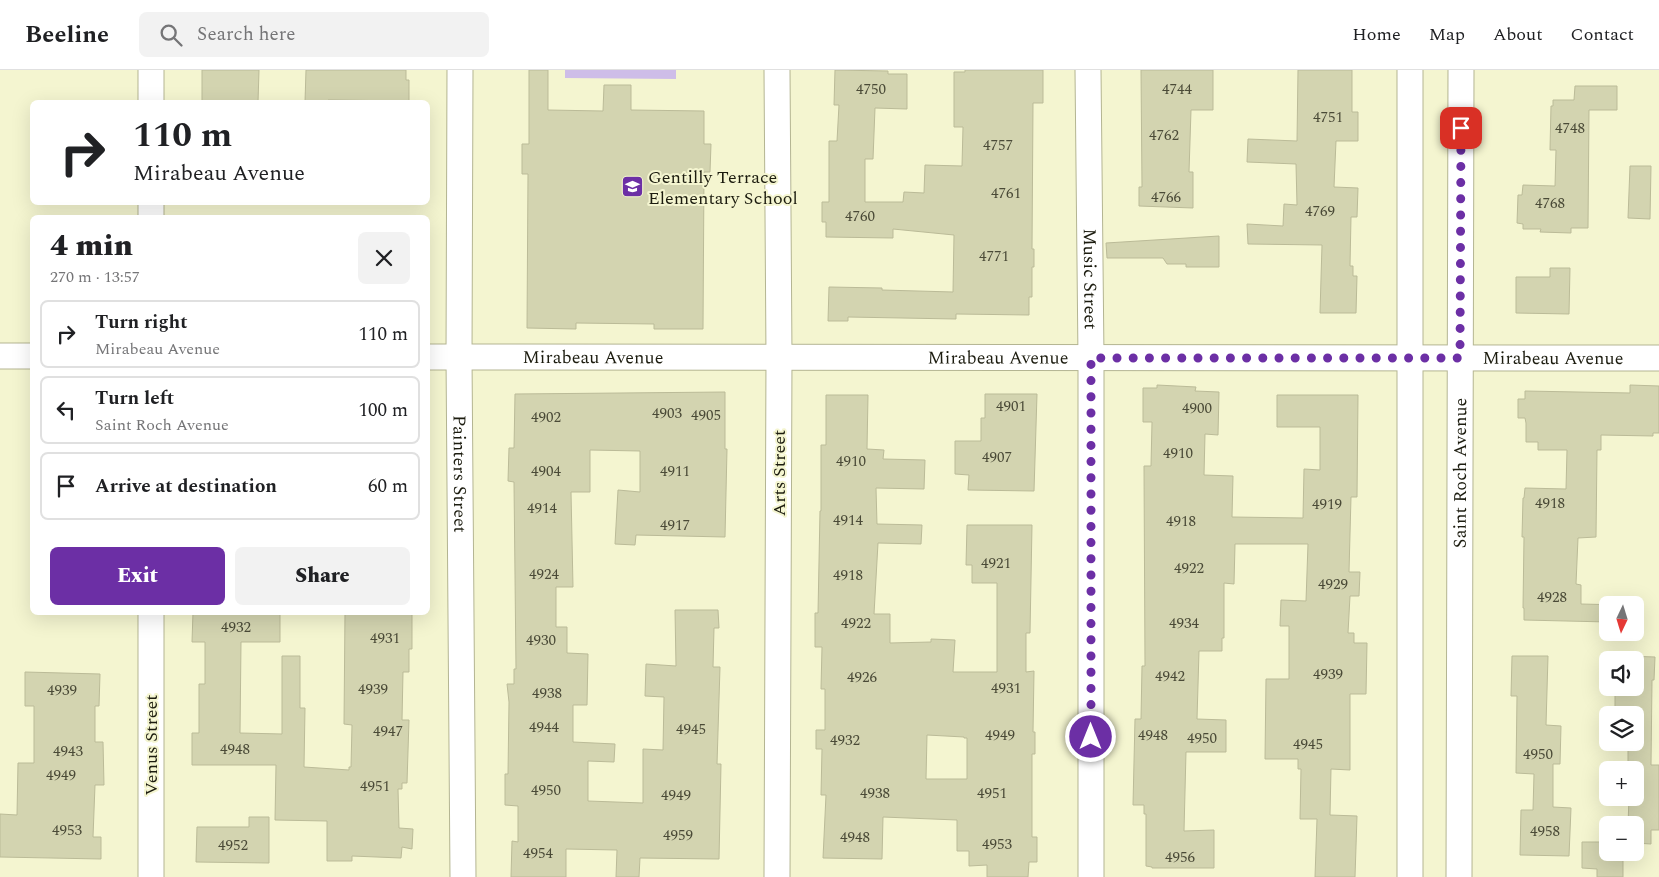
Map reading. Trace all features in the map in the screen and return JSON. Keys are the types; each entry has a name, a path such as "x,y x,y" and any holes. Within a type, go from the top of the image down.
{"street":[{"path":"151,70 151,100"},
{"name":"Painters Street","path":"460,70 459,357 463,877"},
{"name":"Arts Street","path":"777,70 779,356 777,877"},
{"name":"Music Street","path":"1088,70 1091,358 1091,877"},
{"path":"1410,70 1410,877"},
{"name":"Saint Roch Avenue","path":"1459,877 1461,70"},
{"path":"0,356 30,356"},
{"name":"Mirabeau Avenue","path":"430,357 1659,358"},
{"name":"Venus Street","path":"151,615 151,877"}],"shaded area":[{"path":"565,70 676,70 676,79 565,78"}],"building":[{"path":"202,70 259,70 258,100 202,100"},
{"path":"306,70 406,70 406,80 409,80 409,100 305,100"},
{"path":"529,70 548,70 548,110 603,111 604,85 631,85 631,110 704,111 704,144 711,144 710,172 704,172 703,329 654,329 654,324 576,323 576,329 527,328 528,174 522,174 522,144 529,144"},
{"path":"835,70 888,71 888,74 907,74 907,109 875,108 873,159 865,159 865,202 903,202 904,192 924,193 925,165 962,166 963,127 954,127 954,72 965,72 965,70 1043,70 1043,103 1033,103 1032,249 1034,249 1034,267 1032,267 1032,297 1029,297 1029,315 956,314 956,319 848,317 848,321 828,321 829,287 953,292 954,235 893,229 893,238 826,237 826,222 822,222 822,202 829,202 829,141 837,141 839,105 834,105"},
{"path":"1141,70 1213,70 1213,110 1191,110 1189,172 1193,172 1193,208 1139,206 1139,187 1142,187"},
{"path":"1298,70 1352,70 1352,112 1358,112 1358,141 1336,141 1334,187 1358,188 1357,217 1351,217 1350,266 1353,266 1353,276 1357,276 1356,313 1320,313 1322,245 1248,244 1247,224 1283,226 1284,204 1297,205 1296,164 1247,162 1248,139 1297,141"},
{"path":"1575,86 1617,86 1617,110 1589,110 1588,228 1571,228 1571,233 1540,232 1541,229 1523,229 1523,224 1517,223 1518,195 1522,195 1523,185 1555,186 1556,150 1550,150 1551,106 1553,106 1553,100 1574,100"},
{"path":"1630,166 1651,166 1650,219 1628,218"},
{"path":"1219,236 1219,267 1186,267 1186,264 1167,264 1163,258 1107,258 1106,243"},
{"path":"1550,268 1570,268 1569,314 1516,313 1516,277 1550,277"},
{"path":"1157,385 1196,387 1195,391 1219,392 1218,435 1205,434 1204,475 1233,476 1232,517 1303,518 1304,469 1320,470 1320,427 1277,427 1277,395 1358,395 1357,497 1351,497 1349,572 1360,572 1359,596 1350,596 1348,633 1354,633 1354,643 1367,643 1366,694 1350,694 1350,770 1331,769 1330,815 1357,816 1355,877 1315,877 1317,819 1300,819 1301,769 1298,769 1298,759 1265,759 1266,679 1289,679 1289,626 1280,626 1281,600 1306,601 1308,544 1235,544 1234,584 1224,583 1224,638 1222,638 1222,651 1199,651 1197,719 1226,720 1226,752 1186,752 1184,831 1214,830 1214,868 1152,868 1146,866 1146,814 1144,814 1144,805 1133,805 1135,719 1141,719 1142,666 1145,666 1144,466 1151,466 1152,422 1143,422 1143,388 1157,388"},
{"path":"1630,385 1659,386 1659,433 1653,433 1653,436 1601,435 1601,450 1597,450 1596,537 1578,538 1576,584 1581,585 1581,604 1599,604 1599,622 1524,620 1524,537 1522,537 1525,488 1566,489 1567,450 1538,450 1538,442 1526,442 1525,418 1518,418 1518,399 1525,399 1525,391 1630,393"},
{"path":"725,392 725,449 727,449 725,537 636,535 635,545 615,544 618,490 640,492 640,451 590,450 590,492 571,492 573,587 556,587 556,627 567,627 567,653 588,654 587,705 573,705 573,742 615,744 614,762 588,761 588,801 643,803 643,749 663,750 664,697 645,696 646,664 676,666 675,610 718,610 719,628 714,628 713,667 720,667 717,764 721,764 719,859 640,858 639,877 616,877 617,850 566,849 566,877 511,877 512,841 518,842 518,806 505,805 505,774 508,774 509,702 507,684 514,684 514,669 516,669 514,482 508,481 509,448 514,448 515,394"},
{"path":"985,394 1037,394 1034,491 968,490 969,475 955,474 955,441 981,441 981,418 985,418"},
{"path":"826,395 868,395 867,449 884,450 883,459 925,460 924,489 876,488 877,524 922,525 921,544 878,543 874,614 890,614 890,643 931,642 931,639 955,640 953,672 997,672 997,583 972,583 972,565 966,565 967,525 1032,525 1030,633 1026,633 1026,672 1034,671 1033,732 1035,732 1035,754 1032,754 1032,837 1037,837 1037,862 1029,862 1028,877 987,877 987,865 969,866 969,851 957,851 957,820 883,817 882,859 823,858 826,795 821,795 822,749 816,749 816,730 825,730 825,689 821,689 822,647 815,647 815,613 818,613 821,445 826,445","holes":["927,735 967,738 967,779 926,779"]},
{"path":"193,615 280,615 280,642 241,642 240,733 282,734 282,656 300,656 300,708 305,708 304,767 349,770 349,767 351,767 352,725 344,724 345,615 412,615 412,649 409,649 409,672 403,672 402,720 409,720 407,783 402,783 402,789 398,789 399,828 413,829 412,849 402,847 401,858 352,856 352,861 327,861 327,821 275,820 276,765 192,765 192,733 199,733 199,684 205,684 205,642 192,642"},
{"path":"1512,656 1548,656 1546,725 1561,726 1560,764 1553,764 1553,807 1571,808 1569,856 1520,855 1521,810 1533,810 1534,774 1516,773 1517,696 1511,696"},
{"path":"1644,657 1655,657 1654,680 1652,680 1651,765 1659,765 1659,830 1651,830 1651,844 1644,844 1644,816 1628,816 1629,806 1644,806 1644,761 1628,761 1628,751 1644,751 1644,706 1615,706 1615,696 1644,696"},
{"path":"25,672 100,674 99,706 95,706 95,742 103,742 104,785 95,785 93,837 101,837 101,859 0,857 0,814 17,815 18,763 34,763 34,706 25,706"},
{"path":"249,817 269,817 269,863 196,862 197,827 249,827"},
{"path":"1582,842 1599,842 1599,861 1623,861 1623,877 1597,877 1597,869 1582,868"}],"place":[{"name":"Gentilly Terrace Elementary School","path":"632,187"}],"route":[{"path":"1091,737 1091,358 1460,358 1461,128"}]}
